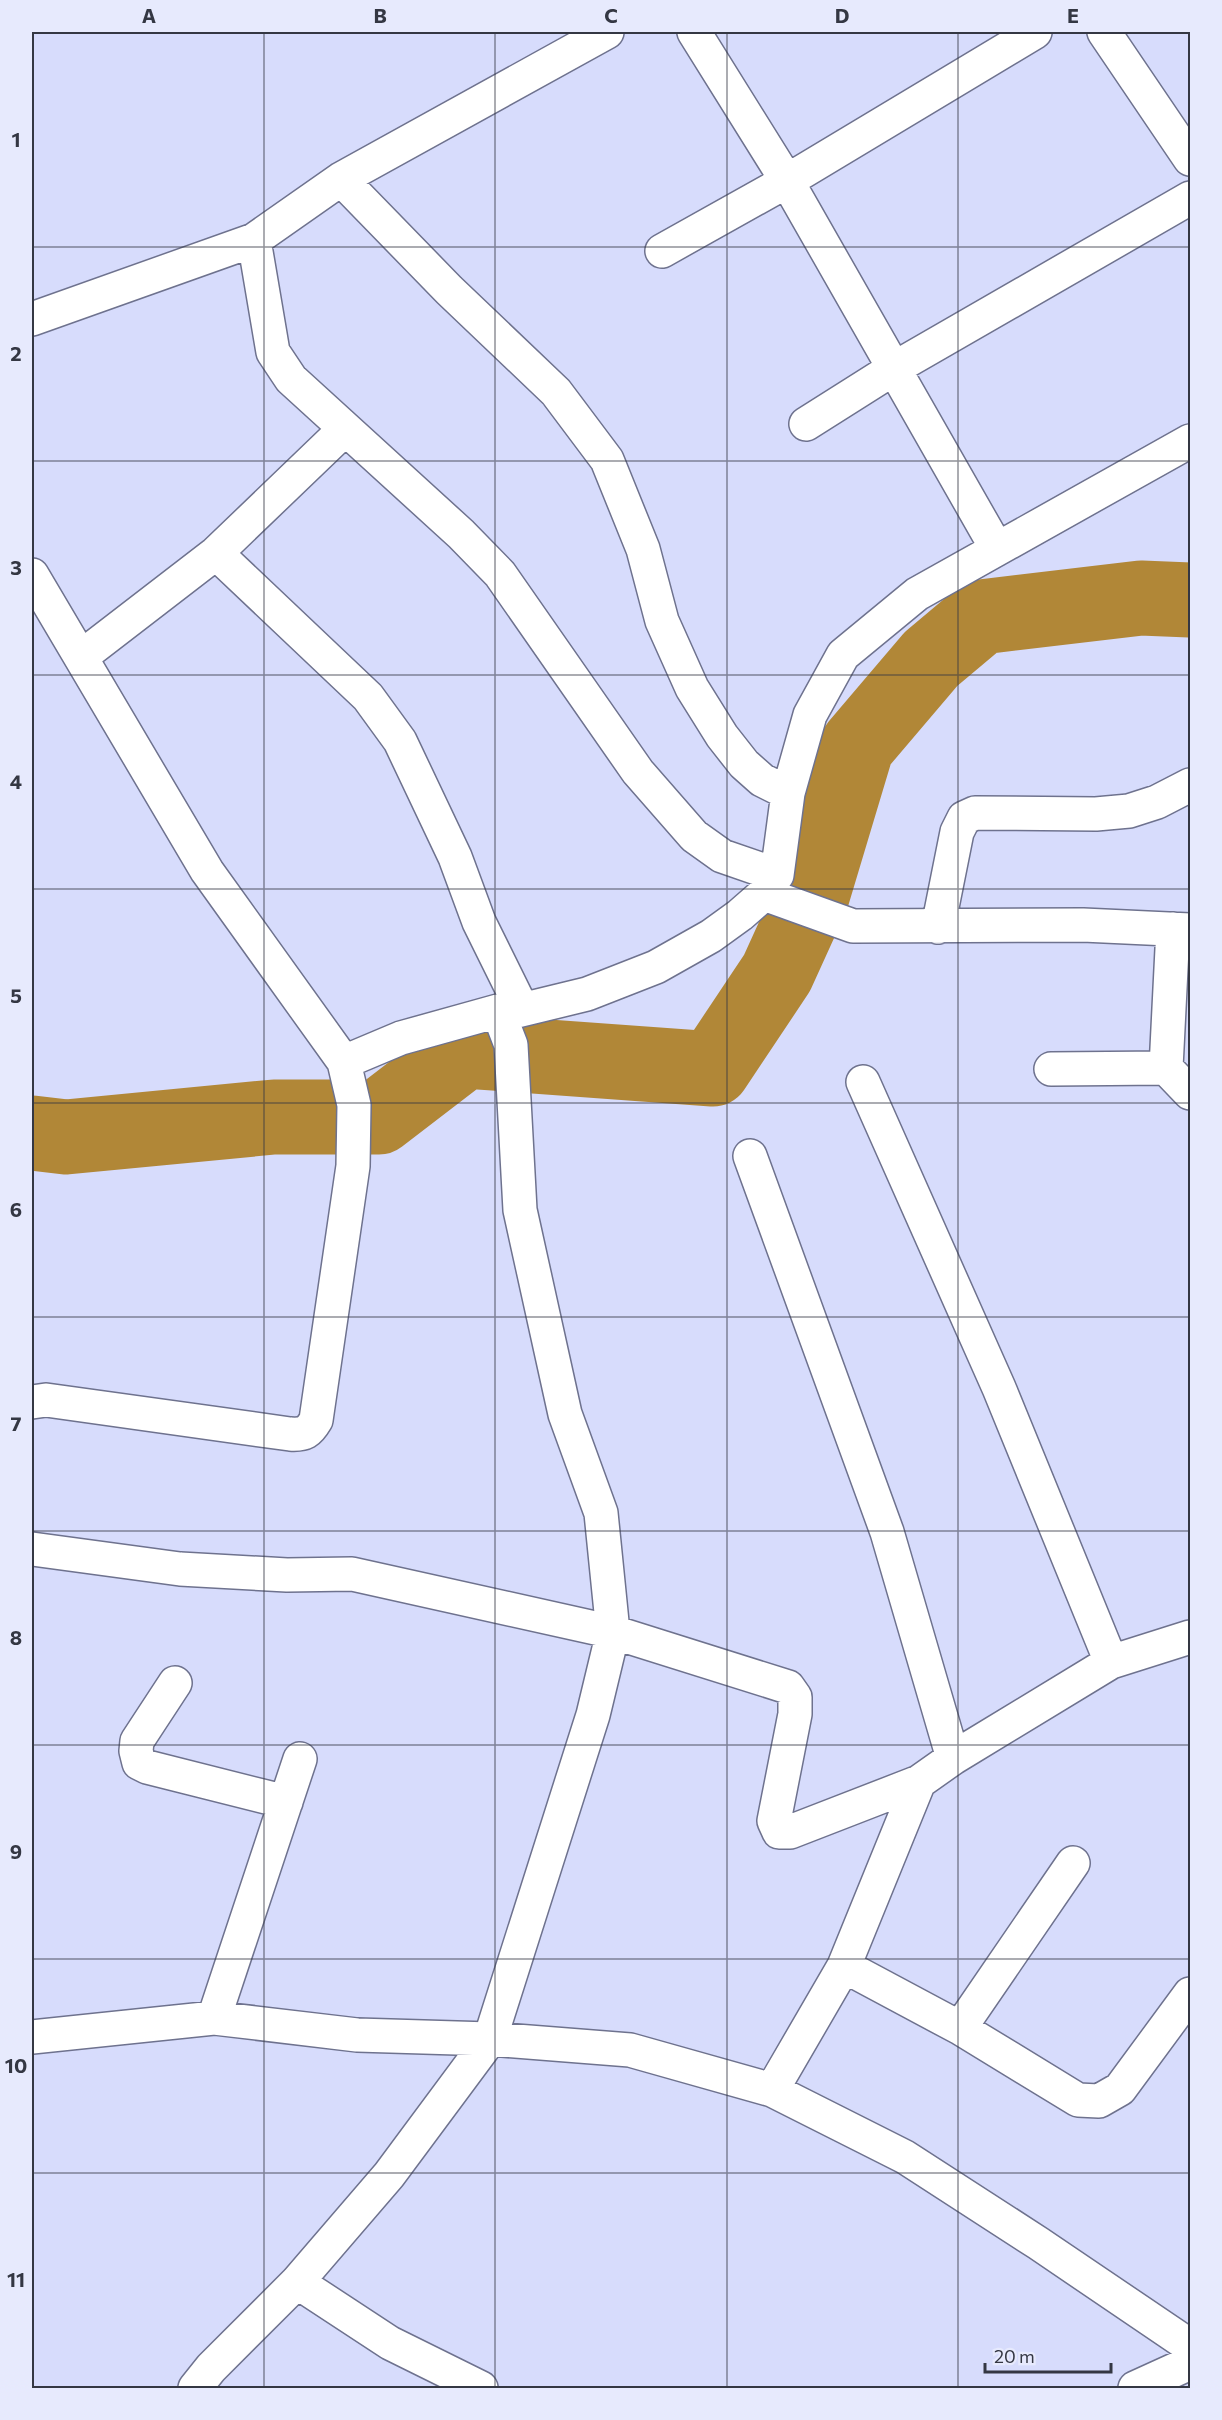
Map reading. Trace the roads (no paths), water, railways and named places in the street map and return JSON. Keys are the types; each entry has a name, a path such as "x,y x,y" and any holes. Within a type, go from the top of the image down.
{"street":[{"path":"32,319 254,240 341,178 607,32"},
{"path":"694,32 787,181 997,549"},
{"path":"662,251 787,181 1035,32"},
{"path":"1108,33 1191,159"},
{"path":"341,178 448,290 556,392 607,460 643,549 662,621 692,688 722,736 744,764 762,780 788,794"},
{"path":"807,424 893,369 1191,198"},
{"path":"254,240 273,352 291,379 461,534 500,574 638,772 694,836 775,891 853,926 1083,925 1182,930 1166,1068"},
{"path":"81,657 216,553 345,429"},
{"path":"344,1062 401,1038 510,1010 587,994 656,966 711,936 775,891 788,794 810,715 843,655 917,594 1191,441"},
{"path":"195,2388 211,2368 297,2282 389,2175 490,2039 593,1715 613,1632 601,1513 565,1414 520,1210 510,1010 479,922 455,857 400,741 368,697 216,553"},
{"path":"32,575 207,871 344,1062 354,1105 353,1166 316,1420 309,1432 301,1435 290,1434 46,1400 32,1402"},
{"path":"938,927 957,832 964,818 975,813 1096,814 1130,811 1157,802 1191,785"},
{"path":"1051,1069 1166,1068 1190,1093 1191,1104"},
{"path":"863,1082 999,1388 1111,1662"},
{"path":"750,1156 887,1532 953,1758"},
{"path":"32,1549 180,1569 287,1575 352,1574 613,1632 788,1687 795,1697 795,1714 774,1821 779,1832 790,1832 919,1782 953,1758 1111,1662 1191,1637"},
{"path":"175,1683 137,1741 136,1751 139,1763 286,1803"},
{"path":"214,2018 300,1759"},
{"path":"772,2090 844,1966 919,1782"},
{"path":"960,2028 1073,1863"},
{"path":"844,1966 960,2028 1078,2100 1099,2101 1120,2089 1191,1994"},
{"path":"32,2037 214,2018 357,2035 490,2039 630,2050 772,2090 905,2157 1191,2346"},
{"path":"297,2282 390,2343 481,2388"},
{"path":"1135,2388 1191,2362"}],"waterway":[{"path":"32,1133 66,1137 274,1117 379,1117 465,1051 713,1069 777,973 812,896 857,746 931,659 981,617 1141,598 1190,600"}]}
